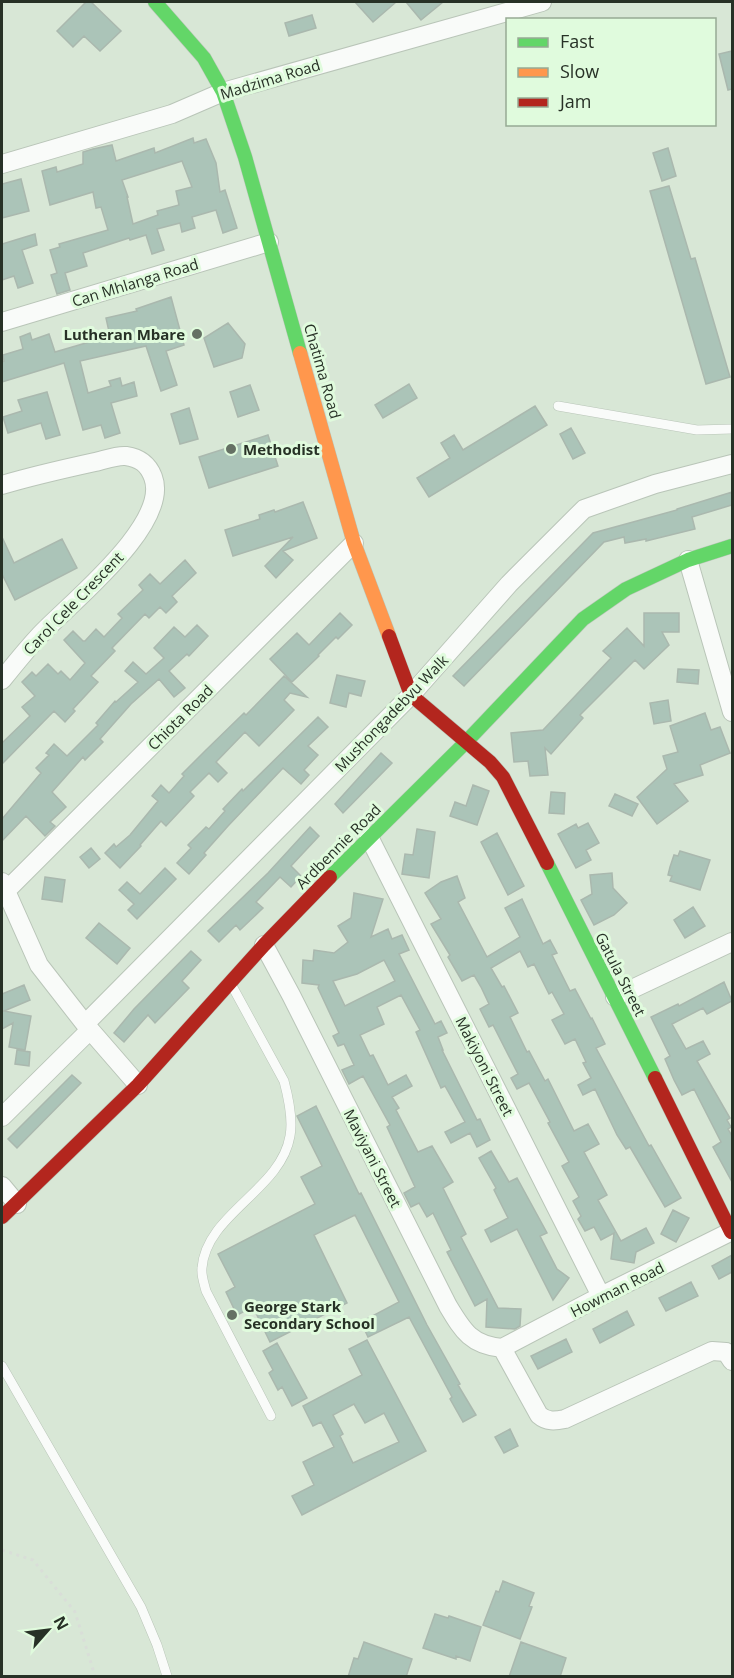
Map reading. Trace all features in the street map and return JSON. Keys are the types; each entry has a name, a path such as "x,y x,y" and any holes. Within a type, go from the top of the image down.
{"street":[{"name":"Chatima Road","path":"155,2 204,58 223,92 245,157 354,543 411,695 466,742"},
{"name":"Madzima Road","path":"2,164 172,114 223,92 542,2"},
{"name":"Can Mhlanga Road","path":"2,322 269,242"},
{"name":"Carol Cele Crescent","path":"2,485 36,475 124,456 141,460 150,468 155,480 154,495 149,511 134,538 109,568 40,634 2,680"},
{"name":"Mushongadebvu Walk","path":"2,1117 411,695 509,584 584,508 655,484 732,464"},
{"name":"Chiota Road","path":"4,886 354,543"},
{"name":"Ardbennie Road","path":"2,1217 138,1085 264,945 466,742 583,619 626,589 688,560 732,546"},
{"path":"688,560 732,712"},
{"name":"Gatula Street","path":"466,742 490,762 503,777 732,1232"},
{"name":"Makiyoni Street","path":"369,837 601,1296"},
{"path":"4,886 39,965 87,1027 138,1085"},
{"path":"615,997 732,942"},
{"name":"Maviyani Street","path":"264,945 462,1330 476,1342 502,1348"},
{"path":"2,1186 17,1204"},
{"name":"Howman Road","path":"502,1348 601,1296 732,1232"},
{"path":"502,1348 539,1415 551,1421 565,1419 712,1351 726,1352 732,1362"}],"lane":[{"path":"558,406 697,430 732,429"},
{"path":"230,982 284,1081 288,1099 290,1136 280,1161 254,1194 210,1239 201,1271 206,1291 272,1416"},
{"path":"2,1366 141,1607 167,1677"}],"path":[{"path":"2,1550 33,1560 75,1612 95,1677"}],"building":[{"path":"86,2 91,2 121,31 100,51 84,36 73,47 57,31"},
{"path":"355,2 396,2 373,22"},
{"path":"406,2 443,2 421,20"},
{"path":"312,15 316,28 289,36 285,23"},
{"path":"732,51 732,89 728,90 719,54"},
{"path":"193,138 194,143 206,139 216,163 220,192 225,190 237,228 223,233 216,210 192,217 195,228 182,232 180,223 157,229 164,250 152,254 146,235 83,253 87,266 65,273 70,290 57,294 51,275 57,273 50,250 60,247 59,244 108,230 101,207 96,208 93,192 50,205 42,171 56,167 57,172 83,164 83,152 112,145 116,161 154,148 155,153","holes":["182,161 192,187 176,191 179,205 157,211 158,215 133,224 122,180"]},
{"path":"668,148 676,176 662,181 653,153"},
{"path":"21,179 29,211 2,218 2,184"},
{"path":"669,186 691,259 695,258 730,377 706,384 650,191"},
{"path":"35,234 37,245 22,250 33,283 18,288 14,276 2,280 2,244"},
{"path":"171,297 184,345 166,351 177,385 161,391 146,346 80,361 88,393 111,386 109,381 120,378 122,386 134,382 137,396 111,403 120,433 105,438 101,425 83,430 64,363 2,382 3,355 23,349 20,337 30,333 32,340 49,334 55,352 110,336 106,318 137,311 136,309"},
{"path":"228,323 245,344 242,358 214,367 204,338"},
{"path":"409,384 417,398 383,418 375,405"},
{"path":"250,385 259,410 238,417 230,392"},
{"path":"47,392 60,435 46,439 41,423 8,433 3,417 22,411 18,400"},
{"path":"535,406 547,425 429,497 417,478 450,458 441,443 454,435 463,450"},
{"path":"189,408 198,439 180,444 171,414"},
{"path":"571,428 585,453 573,459 560,434"},
{"path":"268,435 278,466 209,488 199,457"},
{"path":"732,492 732,505 692,517 695,529 646,541 646,539 625,543 624,537 604,542 464,686 453,676 593,533"},
{"path":"303,502 317,538 283,551 293,560 276,578 265,566 293,537 233,556 225,530 260,519 259,515"},
{"path":"2,537 14,563 62,539 77,568 15,600 2,574"},
{"path":"185,560 196,573 172,596 177,602 166,613 160,607 149,618 145,614 112,648 115,651 91,676 98,682 73,709 75,711 65,722 54,711 2,764 2,743 30,716 22,707 35,696 22,682 32,672 36,676 48,664 58,674 61,671 70,680 85,663 64,640 73,631 85,641 96,629 104,637 122,618 118,614 143,590 139,585 150,574 160,584"},
{"path":"340,613 352,625 338,639 336,637 292,682 270,659 297,633 309,645"},
{"path":"644,613 679,613 679,632 662,632 669,645 644,669 635,660 580,715 583,718 551,754 545,748 548,775 530,776 528,761 514,762 511,733 543,730 611,658 603,651 627,628 644,646"},
{"path":"197,625 208,636 189,656 187,654 169,671 185,688 174,697 159,679 131,704 100,739 103,742 85,760 83,757 52,792 66,807 50,822 55,826 45,836 26,816 2,841 2,819 41,773 36,768 49,755 46,753 54,744 67,756 98,725 96,723 115,701 138,682 125,671 133,662 146,674 164,658 154,648 174,627 185,637"},
{"path":"678,669 699,670 698,684 677,682"},
{"path":"337,675 365,681 361,696 349,693 346,707 330,703"},
{"path":"284,676 307,697 290,693 284,700 294,710 259,746 245,732 216,762 227,773 218,782 209,773 190,792 194,796 166,826 161,821 120,868 105,853 114,844 116,847 130,835 158,801 152,796 161,785 169,793 184,776 182,774"},
{"path":"668,700 671,721 654,724 650,703"},
{"path":"705,713 711,730 720,727 730,753 700,765 703,775 674,784 688,801 657,824 637,797 667,769 663,756 678,752 670,726"},
{"path":"318,717 328,727 308,746 318,755 304,770 309,775 301,784 283,768 204,853 206,855 189,874 177,863 191,848 188,845 206,827 209,829 225,811 223,809 242,789 243,791"},
{"path":"381,753 392,763 343,813 335,804"},
{"path":"473,785 489,791 477,825 450,816 455,802 466,806"},
{"path":"551,792 565,793 564,814 549,813"},
{"path":"615,794 638,804 632,816 609,806"},
{"path":"588,823 599,843 586,850 591,860 576,868 558,834 576,824 578,828"},
{"path":"310,827 319,836 291,866 301,876 291,887 280,877 256,902 263,908 240,930 236,925 219,942 208,931 268,873"},
{"path":"417,829 435,832 429,878 402,874 405,854 413,855"},
{"path":"497,833 524,886 508,895 481,842"},
{"path":"91,848 100,859 89,868 80,857"},
{"path":"680,851 710,860 700,890 670,881 672,876 668,875 674,855 678,856"},
{"path":"165,868 176,879 137,919 128,910 134,904 119,890 127,882 140,894"},
{"path":"612,873 613,888 627,903 614,915 594,925 581,900 592,894 590,875"},
{"path":"457,876 465,898 458,902 487,957 520,937 505,908 522,899 543,944 550,940 557,953 552,955 570,991 575,989 592,1018 605,1044 596,1048 649,1146 651,1145 681,1198 665,1207 630,1147 626,1149 617,1135 595,1089 583,1095 578,1085 591,1078 583,1063 586,1062 575,1039 565,1044 552,1020 564,1014 552,992 549,994 534,964 528,967 520,951 491,968 502,987 504,986 518,1013 510,1017 527,1052 529,1051 545,1081 548,1079 574,1131 588,1124 599,1144 584,1152 607,1195 598,1200 621,1241 646,1228 654,1243 636,1252 634,1263 611,1259 614,1233 601,1240 594,1227 585,1231 578,1219 581,1216 573,1201 579,1197 562,1166 569,1162 548,1123 550,1122 529,1083 517,1089 511,1078 518,1074 493,1025 489,1027 480,1009 489,1004 481,987 474,975 462,981 448,957 450,955 431,924 441,919 425,893 441,882"},
{"path":"45,877 65,880 62,902 42,899"},
{"path":"354,893 383,899 371,937 388,929 392,939 402,935 409,950 399,954 435,1024 441,1021 447,1033 438,1037 442,1050 477,1120 480,1119 490,1140 477,1147 470,1133 451,1143 445,1132 465,1122 445,1086 441,1088 416,1032 420,1030 401,995 377,1007 384,1024 360,1035 388,1085 406,1075 412,1086 392,1097 399,1108 396,1110 418,1152 432,1146 453,1182 443,1188 466,1234 461,1237 498,1308 521,1309 520,1326 515,1329 486,1327 487,1299 475,1306 447,1252 451,1250 433,1213 427,1217 419,1203 411,1207 404,1193 415,1187 387,1127 390,1125 363,1076 349,1084 342,1070 354,1065 344,1044 338,1046 333,1036 339,1033 318,988 319,985 302,983 303,960 313,961 314,950 334,953 348,942 338,926 351,918","holes":["384,960 395,981 345,1006 333,981 357,974"]},
{"path":"693,907 705,926 685,938 674,920"},
{"path":"99,923 130,948 117,964 86,938"},
{"path":"191,951 201,960 182,981 189,988 155,1023 148,1015 124,1042 114,1033 134,1009"},
{"path":"724,982 732,1001 707,1014 703,1008 672,1024 686,1049 703,1041 710,1054 697,1061 730,1118 727,1120 732,1136 732,1182 713,1147 721,1142 694,1089 682,1095 665,1059 670,1056 651,1017 678,1004 679,1006"},
{"path":"24,985 30,1000 4,1011 31,1016 25,1050 9,1047 13,1023 2,1029 2,994"},
{"path":"17,1050 30,1052 29,1066 15,1064"},
{"path":"72,1075 81,1083 17,1148 8,1139"},
{"path":"316,1106 359,1194 361,1193 427,1325 460,1384 458,1385 476,1415 463,1422 409,1317 368,1337 361,1322 399,1302 355,1215 314,1235 347,1303 270,1342 253,1307 237,1315 226,1292 235,1287 218,1254 315,1204 301,1177 322,1166 297,1116"},
{"path":"491,1151 509,1182 517,1178 547,1233 540,1236 557,1269 569,1278 553,1300 517,1229 491,1242 485,1230 508,1218 494,1190 496,1188 479,1158"},
{"path":"673,1210 689,1218 676,1242 661,1234"},
{"path":"732,1255 732,1272 719,1279 712,1266"},
{"path":"691,1282 698,1296 666,1311 659,1298"},
{"path":"627,1311 634,1325 600,1343 593,1329"},
{"path":"566,1339 572,1352 538,1369 531,1356"},
{"path":"367,1340 426,1451 302,1515 292,1496 314,1485 303,1462 334,1447 321,1422 313,1426 303,1406 362,1375 349,1349","holes":["354,1404 365,1423 384,1413 399,1442 353,1463 340,1436 343,1434 333,1415"]},
{"path":"277,1343 307,1398 292,1406 282,1387 278,1390 269,1373 273,1370 263,1351"},
{"path":"510,1429 518,1446 504,1453 495,1437"},
{"path":"503,1581 534,1593 529,1606 532,1607 520,1639 483,1625 496,1591 499,1592"},
{"path":"435,1614 448,1618 449,1616 481,1627 470,1661 456,1656 456,1659 423,1648"},
{"path":"364,1642 412,1659 406,1677 348,1677 354,1658 358,1659"},
{"path":"521,1642 566,1658 560,1677 509,1677"}],"traffic: fast":[{"path":"155,2 204,58 223,92 245,157 300,353"},
{"path":"330,877 466,742 583,619 626,589 688,560 732,546"},
{"path":"547,863 655,1078"}],"traffic: slow":[{"path":"300,353 354,543 389,636"}],"traffic: jam":[{"path":"389,636 411,695 490,762 503,777 547,863"},
{"path":"2,1217 138,1085 264,945 330,877"},
{"path":"655,1078 731,1232"}],"place":[{"name":"Lutheran Mbare","path":"197,334"},
{"name":"Methodist","path":"231,449"},
{"name":"George Stark Secondary School","path":"232,1315"}]}
